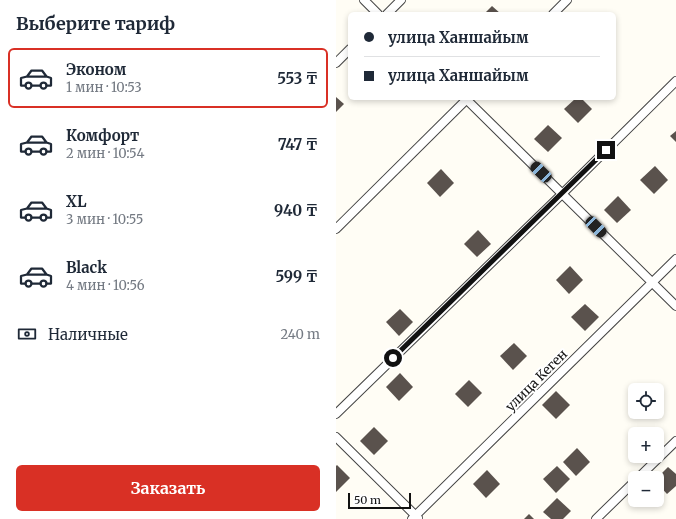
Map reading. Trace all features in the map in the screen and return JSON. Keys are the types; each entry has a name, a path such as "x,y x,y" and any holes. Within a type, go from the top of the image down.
{"street":[{"path":"364,0 376,12"},
{"path":"389,12 401,0"},
{"path":"555,12 567,0"},
{"path":"336,63 348,51"},
{"path":"336,414 676,81"},
{"path":"336,229 465,100"},
{"path":"469,100 676,306"},
{"name":"улица Кеген","path":"415,518 676,259"},
{"path":"336,437 415,518"},
{"path":"645,471 676,441"},
{"path":"596,519 628,488"}],"building":[{"path":"492,6 499,12 486,12"},
{"path":"336,97 344,104 336,112"},
{"path":"574,100 583,100 592,109 578,123 564,109"},
{"path":"548,125 562,138 548,152 534,139"},
{"path":"676,131 676,142 670,136"},
{"path":"655,166 668,180 654,194 640,180"},
{"path":"441,169 454,183 440,197 427,183"},
{"path":"618,196 631,210 617,223 604,210"},
{"path":"478,230 491,244 477,257 464,244"},
{"path":"570,266 583,280 569,294 556,280"},
{"path":"585,304 599,317 585,331 571,317"},
{"path":"400,309 413,322 399,336 386,322"},
{"path":"514,343 527,356 513,370 500,356"},
{"path":"400,373 413,387 399,401 386,387"},
{"path":"469,380 482,393 468,407 455,394"},
{"path":"556,391 570,405 556,419 542,405"},
{"path":"374,427 388,441 374,455 360,441"},
{"path":"577,448 590,462 576,476 563,462"},
{"path":"337,465 350,478 336,492 336,466"},
{"path":"557,466 570,479 556,493 543,479"},
{"path":"668,467 676,474 676,486 667,494 664,491 664,471"},
{"path":"487,470 500,484 486,498 473,484"},
{"path":"557,498 571,511 563,519 551,519 543,512"},
{"path":"529,514 534,519 524,519"}],"route":[{"path":"393,358 606,150"}]}
